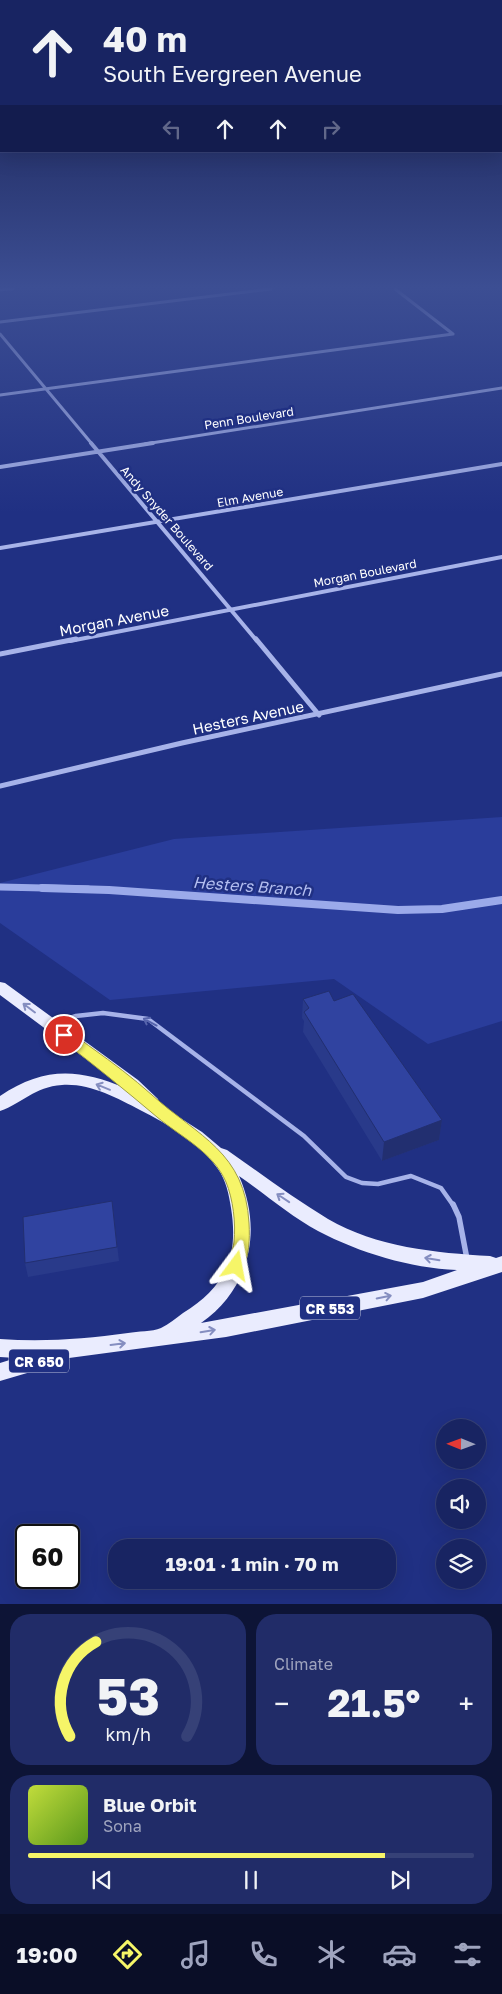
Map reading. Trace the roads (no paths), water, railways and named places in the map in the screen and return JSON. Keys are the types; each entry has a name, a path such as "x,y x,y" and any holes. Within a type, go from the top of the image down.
{"main road":[{"path":"0,987 132,1085 164,1114 199,1140 222,1162 233,1181 240,1205 242,1242 236,1266 214,1302 160,1339 78,1349 32,1350 0,1348"},
{"path":"0,1104 18,1091 35,1085 73,1078 94,1084 164,1114"},
{"name":"CR 553","path":"199,1140 323,1225 369,1245 450,1262 500,1264"},
{"name":"CR 553","path":"160,1339 423,1290 500,1264"},
{"name":"CR 650","path":"0,1372 78,1349"}],"street":[{"name":"Andy Snyder Boulevard","path":"24,364 232,609 319,715"},
{"path":"0,395 235,364"},
{"name":"Penn Boulevard","path":"0,467 502,388"},
{"name":"Elm Avenue","path":"0,548 502,464"},
{"name":"Morgan Boulevard","path":"232,609 502,557"},
{"name":"Morgan Avenue","path":"0,654 232,609"},
{"name":"Hesters Avenue","path":"0,786 502,674"}],"lane":[{"path":"50,1024 76,1016 103,1013 148,1019 304,1136 346,1177 362,1183 378,1184 411,1176 441,1188 451,1200 459,1217 467,1263"}],"waterway":[{"name":"Hesters Branch","path":"0,887 88,889"},
{"name":"Hesters Branch","path":"42,888 109,890 398,910 442,909 502,900"}]}
